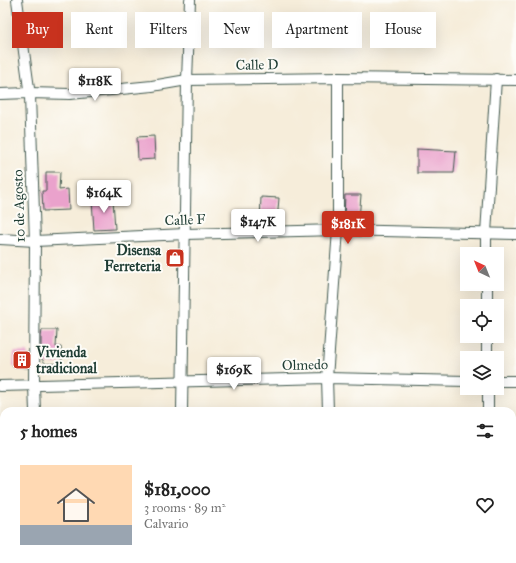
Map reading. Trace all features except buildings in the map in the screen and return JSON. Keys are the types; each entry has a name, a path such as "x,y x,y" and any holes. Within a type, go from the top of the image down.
{"street":[{"name":"10 de Agosto","path":"17,0 29,92 35,241 34,385 36,407"},
{"path":"182,407 187,80 190,0"},
{"name":"Calle D","path":"0,94 29,92 70,94 152,86 187,80 338,78 516,80"},
{"path":"328,407 327,378 338,230 338,78"},
{"path":"486,247 496,79"},
{"name":"Calle F","path":"0,239 35,241 185,234 338,230 516,234"},
{"name":"Olmedo","path":"0,386 327,378 460,381"},
{"path":"504,381 516,381"},
{"path":"488,395 488,407"}],"place":[{"name":"Disensa Ferreteria","path":"175,258"},
{"name":"Vivienda tradicional","path":"22,360"}]}
